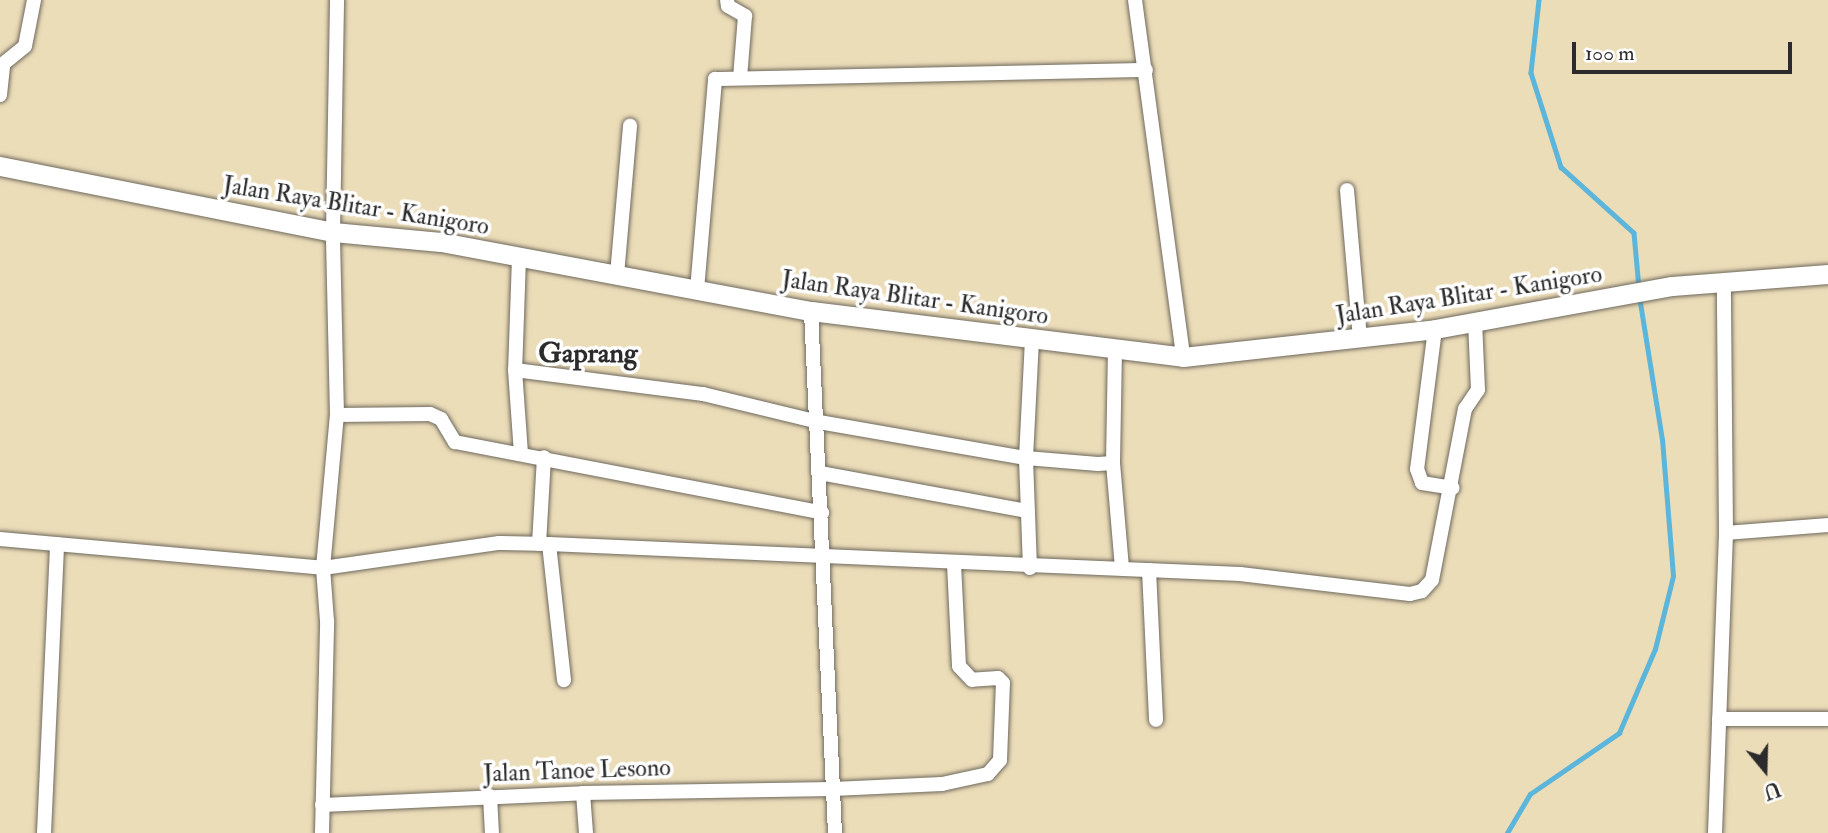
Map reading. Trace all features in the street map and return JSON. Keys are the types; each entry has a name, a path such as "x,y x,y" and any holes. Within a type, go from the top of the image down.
{"main road":[{"name":"Jalan Raya Blitar - Kanigoro","path":"0,166 333,232 441,242 811,311 1183,357 1434,329 1672,286 1828,274"}],"street":[{"path":"0,95 3,64 25,46 34,0"},
{"path":"322,833 327,621 323,568 337,415 333,232 337,0"},
{"path":"727,0 728,6 745,16 740,78"},
{"path":"1135,0 1183,357"},
{"path":"697,289 713,83 718,78 1146,69"},
{"path":"617,275 630,126"},
{"path":"1347,190 1360,339"},
{"path":"519,258 515,370 522,454"},
{"path":"1715,833 1726,533 1724,282"},
{"path":"811,311 819,422 820,559 835,833"},
{"path":"0,539 323,568 441,549 544,544 820,559 1240,574 1410,594 1432,580 1452,488 1465,409 1478,390 1475,322"},
{"path":"1434,329 1417,469 1422,483 1452,488"},
{"path":"1030,568 1026,458 1032,340"},
{"path":"1115,350 1112,463 1122,569"},
{"path":"515,370 703,394 819,422 1026,458 1112,463"},
{"path":"337,415 430,414 441,419 453,441 821,513"},
{"path":"544,457 544,544 564,680"},
{"path":"820,473 1028,511"},
{"path":"1726,533 1828,525"},
{"path":"44,833 57,544"},
{"name":"Jalan Tanoe Lesono","path":"322,805 490,796 833,789 942,784 988,774 997,766 1003,682 998,678 972,680 959,666 954,564"},
{"path":"1149,570 1156,720"},
{"path":"1719,719 1828,719"},
{"path":"583,793 586,833"},
{"path":"490,796 492,833"}],"waterway":[{"path":"1539,0 1531,73 1561,167 1634,233 1639,288"},
{"path":"1507,833 1530,794 1619,733 1655,649 1673,576 1662,440 1639,297"}],"district":[{"name":"Gaprang","path":"588,354"}]}
